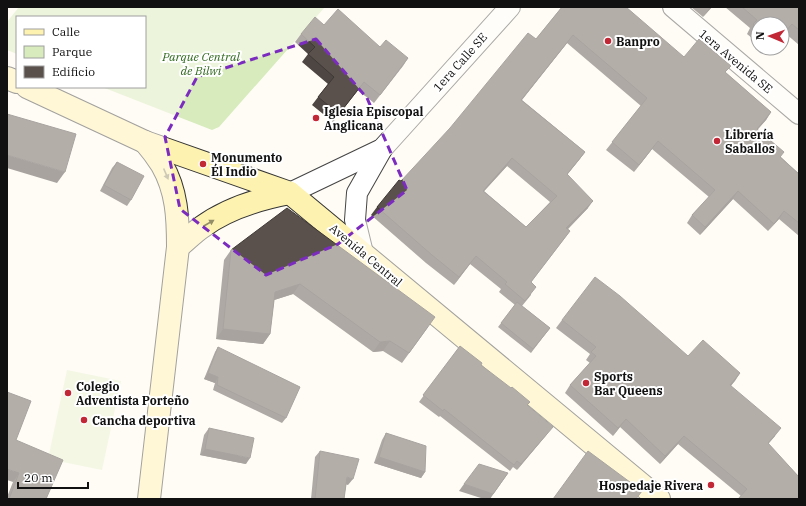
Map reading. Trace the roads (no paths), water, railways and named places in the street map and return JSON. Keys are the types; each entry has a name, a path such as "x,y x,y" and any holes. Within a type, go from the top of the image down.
{"street":[{"name":"1era Calle SE","path":"290,193 382,149 510,7"},
{"name":"1era Avenida SE","path":"673,7 799,114"},
{"name":"Avenida Central","path":"29,88 145,142 290,193 660,499"},
{"path":"145,142 162,165 173,191 178,218 178,247 149,499"},
{"path":"363,253 355,220 357,193 382,149"},
{"path":"178,247 202,227 230,211 259,199 290,193"}],"place":[{"name":"Banpro","path":"608,41"},
{"name":"Iglesia Episcopal Anglicana","path":"316,118"},
{"name":"Librería Saballos","path":"717,141"},
{"name":"Monumento Él Indio","path":"203,164"},
{"name":"Sports Bar Queens","path":"586,383"},
{"name":"Colegio Adventista Porteño","path":"68,393"},
{"name":"Cancha deportiva","path":"84,420"},
{"name":"Hospedaje Rivera","path":"711,485"}],"park label":[{"name":"Parque Central de Bilwi","path":"201,63"}]}
